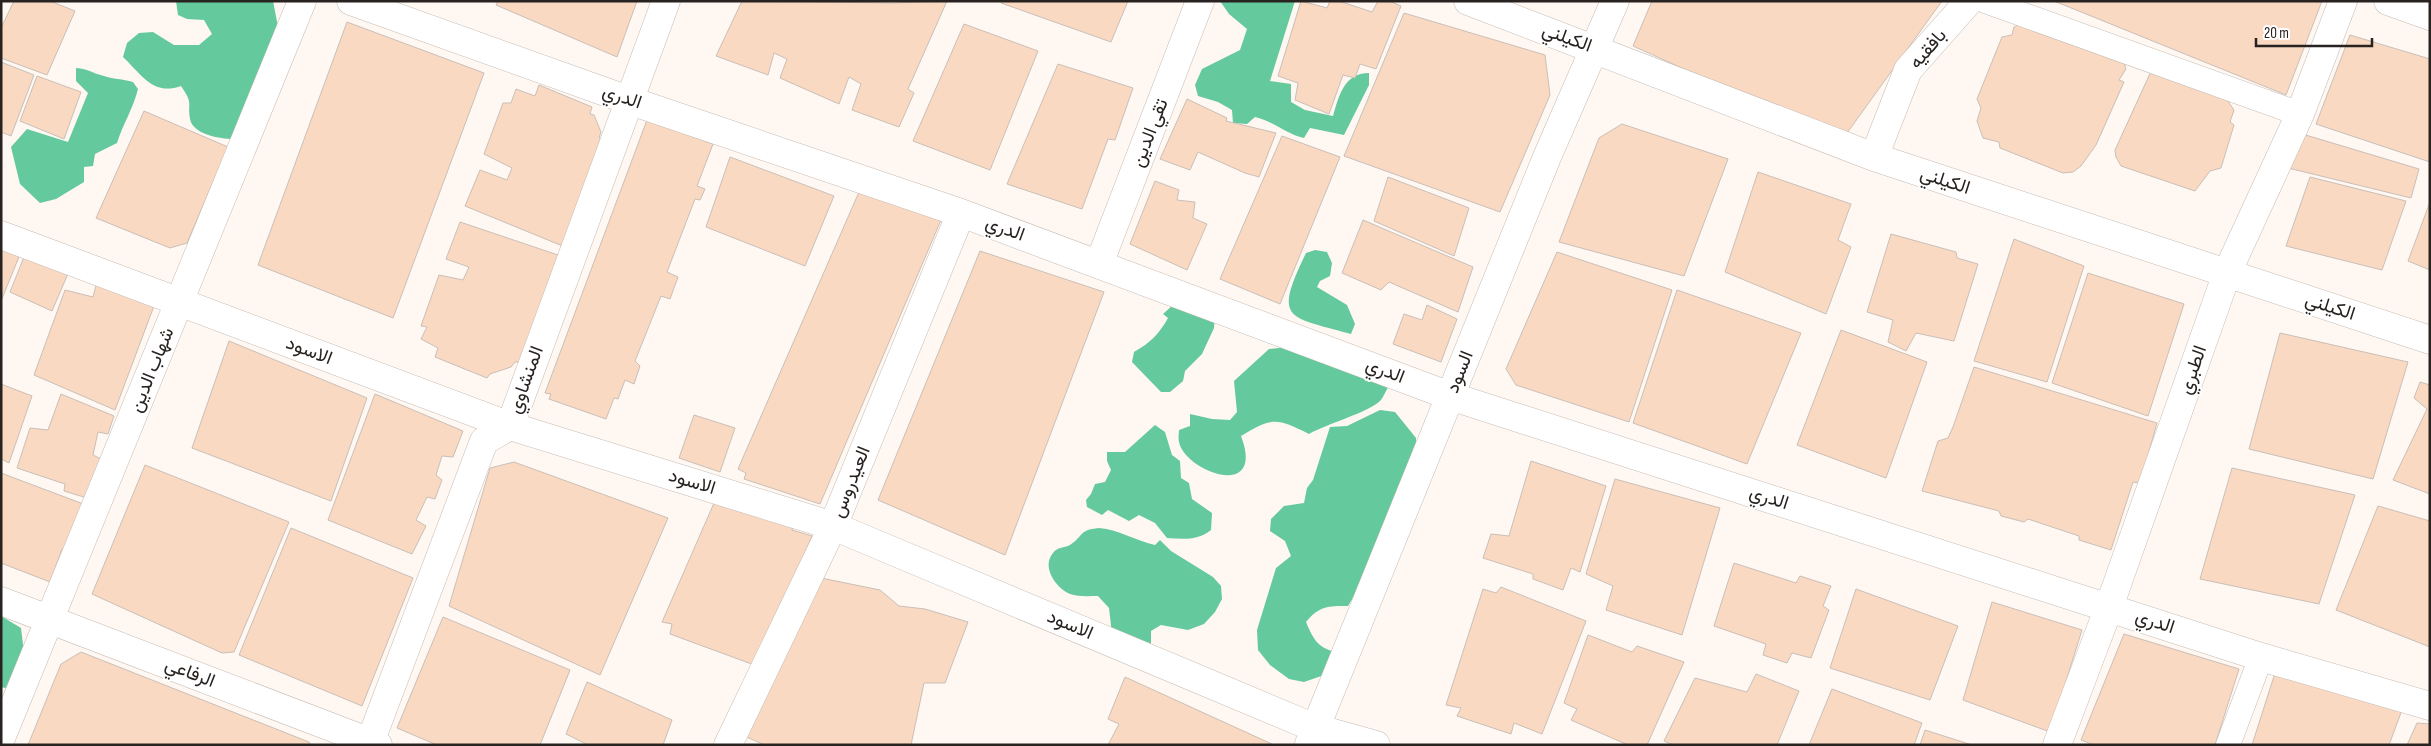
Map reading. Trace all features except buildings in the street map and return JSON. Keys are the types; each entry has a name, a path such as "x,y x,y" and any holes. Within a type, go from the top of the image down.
{"street":[{"name":"شهاب الدين","path":"1,738 302,1"},
{"name":"الدري","path":"351,1 628,100 961,213 1450,396 2261,657 2430,706"},
{"name":"المنشاوي","path":"373,744 484,441 510,426 628,100 666,1"},
{"name":"تقي الدين","path":"1100,264 1200,1"},
{"name":"الكيلني","path":"1468,1 1595,48 1874,157 2430,340"},
{"name":"السود","path":"1312,736 1547,157 1615,1"},
{"name":"بافقيه","path":"1874,157 1908,70 1969,1"},
{"name":"الطبري","path":"2057,745 2109,607 2227,273 2300,114 2343,1"},
{"path":"2388,1 2430,16"},
{"name":"العيدروس","path":"728,745 833,526 961,213"},
{"name":"الاسود","path":"1,235 510,426 833,526 1312,736 1376,745"},
{"name":"الرفاعي","path":"1,601 373,744"}],"lane":[{"path":"1985,1 2300,114"},
{"path":"2228,745 2261,657"}],"green space":[{"path":"176,1 273,1 279,32 242,120 230,139 206,134 192,124 189,100 181,86 163,88 155,86 142,77 123,57 127,43 139,33 153,32 174,45 199,45 212,34 204,20 187,19 178,15"},
{"path":"1220,1 1295,1 1270,81 1291,84 1291,102 1305,110 1333,116 1340,94 1348,81 1361,74 1369,73 1369,85 1344,135 1310,128 1304,138 1255,117 1247,124 1233,123 1232,110 1218,102 1198,96 1195,85 1202,69 1240,50 1247,29 1229,14"},
{"path":"76,68 133,82 138,89 117,143 95,154 93,166 84,167 84,182 56,199 40,203 20,184 11,147 27,129 68,142 88,93 76,81"},
{"path":"1315,250 1327,252 1332,263 1330,276 1320,281 1317,287 1347,305 1355,324 1351,334 1312,323 1292,312 1289,304 1290,292 1296,275 1306,253"},
{"path":"1173,305 1215,315 1214,328 1202,354 1185,371 1183,381 1170,392 1161,392 1132,362 1134,352 1154,338 1161,329 1168,318 1163,314"},
{"path":"1286,343 1389,386 1381,400 1368,409 1309,434 1281,423 1275,422 1260,425 1241,436 1246,456 1243,469 1234,474 1222,475 1195,463 1184,453 1179,442 1179,430 1190,426 1190,414 1212,419 1230,420 1237,412 1234,381 1269,349 1279,348"},
{"path":"1380,410 1395,412 1416,438 1416,455 1357,591 1348,606 1324,608 1315,613 1306,622 1321,646 1339,653 1327,674 1304,682 1289,679 1270,665 1258,650 1257,630 1276,568 1291,556 1285,541 1270,531 1271,519 1284,506 1304,503 1307,488 1313,480 1330,427 1347,426"},
{"path":"1155,425 1165,432 1172,455 1180,461 1181,478 1189,483 1192,499 1212,513 1211,530 1206,534 1190,538 1167,538 1155,523 1139,515 1129,521 1108,510 1102,515 1087,507 1086,500 1095,484 1105,482 1111,470 1107,461 1107,452 1125,452"},
{"path":"1099,528 1155,545 1160,540 1171,551 1213,577 1221,586 1222,599 1215,612 1204,624 1188,630 1161,625 1151,631 1151,647 1113,643 1109,608 1098,596 1076,596 1065,591 1055,582 1049,571 1050,559 1056,550 1070,545 1084,532"},
{"path":"1,616 21,628 24,653 16,683 5,688 1,687"}]}
